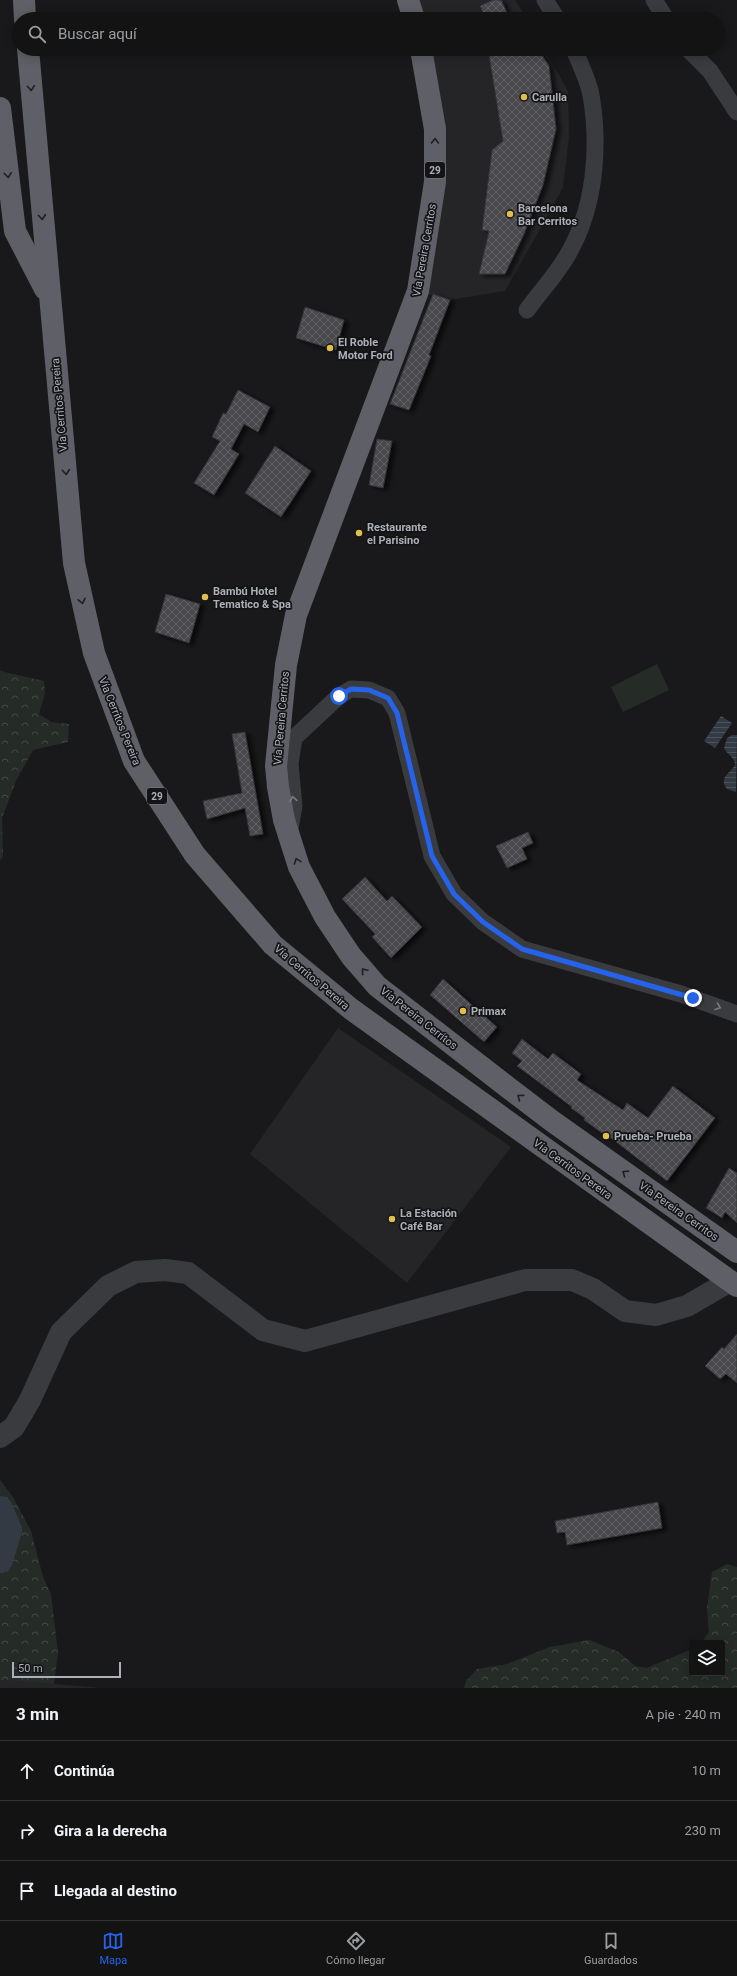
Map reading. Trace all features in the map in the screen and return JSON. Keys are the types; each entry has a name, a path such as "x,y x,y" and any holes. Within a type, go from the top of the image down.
{"highway":[{"path":"24,0 25,12"},
{"path":"408,0 412,12"},
{"name":"Vía Cerritos Pereira","path":"29,56 49,298 74,563 94,653 134,761 195,855 273,945 351,1009 734,1283"},
{"name":"Vía Pereira Cerritos","path":"422,56 435,129 436,182 418,291 296,615 286,665 276,766 288,837 299,866 325,917 351,956 377,986 552,1121 737,1252"},
{"path":"0,108 15,231 49,298"}],"street":[{"path":"545,0 553,12"},
{"path":"654,0 662,12"},
{"path":"527,310 567,256 588,204 594,171 595,134 591,94 577,56"},
{"path":"695,56 710,71 737,112"},
{"path":"288,837 294,806 290,764 294,738 339,696 351,689 369,690 388,698 397,713 432,856 454,894 483,922 522,949 681,994 737,1014"},
{"path":"0,1437 14,1427 30,1400 61,1332 108,1286 136,1272 165,1270 188,1273 263,1330 305,1341 525,1280 572,1280 593,1289 625,1311 656,1315 687,1306 734,1283"}],"shaded area":[{"path":"408,0 515,0 523,12 412,12"},
{"path":"422,56 548,56 568,91 569,137 563,188 505,291 449,300 418,291 435,182"},
{"path":"721,716 732,723 715,748 704,741"},
{"path":"732,735 737,735 736,792 727,789 724,781 735,765 734,760 724,748 727,738"},
{"name":"La Estación Café Bar","path":"338,1028 511,1147 407,1283 250,1154"},
{"path":"0,1680 54,1684 102,1688 0,1688"}],"green space":[{"path":"657,664 669,690 623,712 611,687"},
{"path":"0,671 44,681 45,693 39,714 51,722 69,724 68,742 33,750 16,781 2,818 3,856 0,861"},
{"path":"0,1480 13,1497 31,1531 43,1577 51,1594 58,1653 54,1684 0,1680"},
{"path":"727,1564 737,1567 737,1688 464,1688 466,1681 477,1669 507,1664 550,1647 589,1640 619,1652 635,1666 647,1668 689,1650 689,1676 725,1676 725,1640 703,1640 709,1632 707,1608 712,1572"}],"building":[{"path":"493,0 501,0 507,12 483,12 480,6"},
{"path":"489,56 543,56 549,66 556,129 543,185 524,234 505,274 479,274 489,231 482,230 492,150 503,141"},
{"path":"433,294 450,300 429,355 431,356 409,410 390,404"},
{"path":"305,307 344,320 336,350 296,338"},
{"path":"238,390 270,407 258,432 244,424 231,449 239,454 214,495 194,483 220,441 212,437 223,413 226,414"},
{"path":"377,439 392,441 383,488 369,485"},
{"path":"275,446 311,471 281,517 245,493"},
{"path":"166,594 200,604 189,643 155,632"},
{"path":"245,732 263,834 250,836 245,808 207,819 203,801 242,793 232,734"},
{"path":"528,832 533,843 522,848 527,859 507,868 496,846"},
{"path":"365,877 387,901 392,896 422,927 391,958 372,937 375,934 342,899"},
{"name":"Primax","path":"443,979 497,1027 484,1042 430,995"},
{"path":"522,1039 548,1059 553,1053 581,1074 577,1080 623,1110 627,1103 648,1118 673,1086 715,1118 667,1181 603,1132 602,1133 584,1120 585,1118 571,1108 572,1107 517,1066 522,1061 512,1053"},
{"path":"729,1168 737,1173 737,1223 725,1212 722,1218 706,1208"},
{"path":"737,1334 737,1383 726,1374 720,1379 705,1366 722,1347 724,1349"},
{"path":"658,1502 662,1528 567,1545 565,1532 557,1533 555,1521"}],"waterway":[{"path":"0,1509 9,1530 0,1560"}],"place":[{"name":"Carulla","path":"524,97"},
{"name":"Barcelona Bar Cerritos","path":"510,214"},
{"name":"El Roble Motor Ford","path":"330,348"},
{"name":"Restaurante el Parisino","path":"359,533"},
{"name":"Bambú Hotel Tematico & Spa","path":"205,597"},
{"name":"Primax","path":"463,1011"},
{"name":"Prueba- Prueba","path":"606,1136"},
{"name":"La Estación Café Bar","path":"392,1219"}],"route":[{"path":"339,696 351,689 369,690 388,698 397,713 432,856 454,894 483,922 522,949 693,998"}]}
